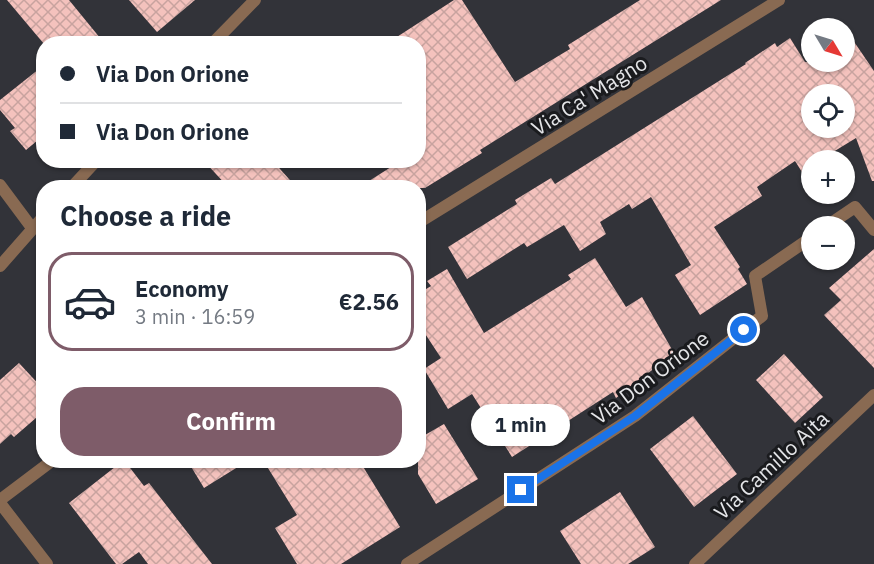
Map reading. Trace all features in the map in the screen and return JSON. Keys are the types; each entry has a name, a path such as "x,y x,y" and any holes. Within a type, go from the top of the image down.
{"street":[{"path":"220,36 255,0"},
{"name":"Via Ca' Magno","path":"426,217 779,0"},
{"path":"78,180 90,168"},
{"path":"0,185 32,228"},
{"path":"842,216 855,207 874,230"},
{"path":"0,266 36,224"},
{"name":"Via Don Orione","path":"406,564 635,416 762,316 755,276 801,245"},
{"name":"Via Camillo Aita","path":"695,564 874,395"},
{"path":"43,468 0,502 47,564"}],"building":[{"path":"7,0 69,0 98,36 37,36"},
{"path":"129,0 195,0 157,32"},
{"path":"454,0 462,0 515,82 570,49 568,45 640,0 721,0 480,150 482,153 426,187 426,180 371,180 389,168 426,168 426,36 398,36"},
{"path":"790,38 801,56 801,72 855,72 855,43 874,71 874,181 872,181 856,138 836,150 801,150 801,170 795,161 757,187 762,196 714,227 740,267 738,269 747,284 700,315 675,275 691,265 651,197 632,209 629,204 600,222 606,234 580,251 564,225 527,247 524,243 467,279 448,247 517,204 515,200 551,178 555,184 746,64 775,43 777,47"},
{"path":"36,71 36,142 26,150 10,131 15,128 0,110 0,100"},
{"path":"210,168 279,168 290,180 222,180"},
{"path":"874,249 874,368 824,315 841,300 829,288 850,270 855,270 855,265"},
{"path":"595,258 626,307 642,297 674,353 616,398 613,392 512,457 472,394 448,409 426,372 426,368 441,358 426,335 426,289 431,286 427,281 447,269 484,333 571,279 568,275"},
{"path":"784,354 823,397 795,423 756,380"},
{"path":"19,363 36,381 36,418 14,437 11,434 0,444 0,380"},
{"path":"693,416 737,474 694,507 650,449"},
{"path":"444,424 478,479 436,504 418,474 418,468 426,468 426,434"},
{"path":"114,468 130,468 144,486 149,483 212,564 148,564 139,552 122,564 116,564 69,503"},
{"path":"192,468 236,468 204,488"},
{"path":"268,468 364,468 400,527 341,564 297,564 275,528 297,515"},
{"path":"620,492 655,547 628,564 581,564 560,531"}],"route":[{"path":"521,490 635,416 744,330"}]}
